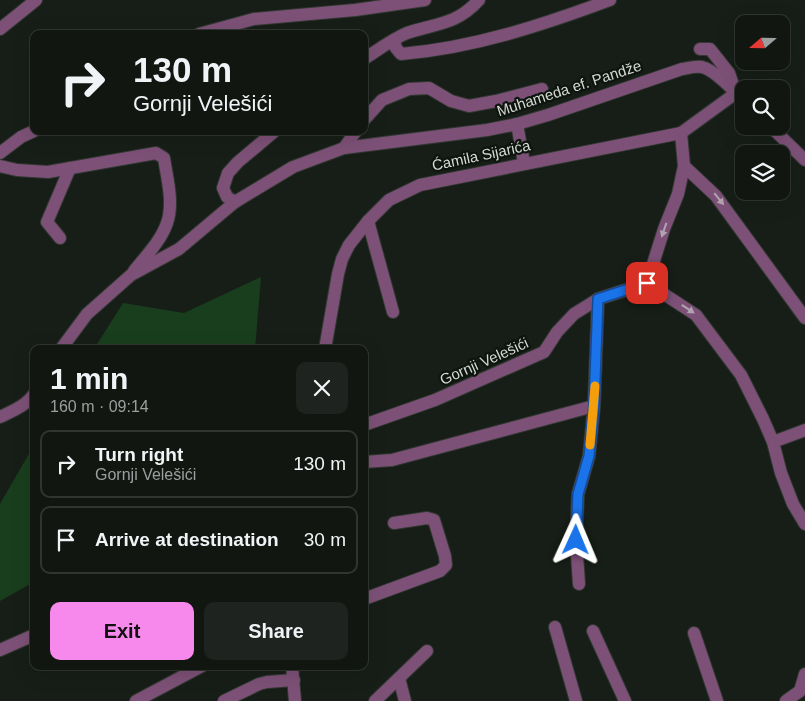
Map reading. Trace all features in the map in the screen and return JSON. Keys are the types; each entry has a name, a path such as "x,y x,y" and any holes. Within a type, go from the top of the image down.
{"street":[{"path":"0,29 36,0"},
{"path":"214,30 254,19 355,10 426,0"},
{"path":"368,57 405,34 451,20 468,12 479,0"},
{"path":"394,41 396,48 401,54 426,52 530,27 568,16 610,0"},
{"path":"700,50 710,49 729,73 735,86"},
{"name":"Muhameda ef. Pandže","path":"65,345 87,314 131,275 179,249 234,202 293,167 344,148 487,130 517,124 682,69 705,68 735,93"},
{"path":"368,116 382,100 409,89 429,88 451,102 469,106 496,102 542,89"},
{"name":"Ćamila Sijarića","path":"326,345 342,259 353,240 368,221 389,200 420,185 681,132 735,100"},
{"path":"517,124 524,163"},
{"path":"681,132 684,166 678,194 664,228 647,283 696,315 741,375 764,419 793,504 805,524"},
{"path":"0,153 21,137 30,133"},
{"path":"234,202 227,197 223,188 228,173 270,135"},
{"path":"344,148 353,135"},
{"path":"779,135 805,160"},
{"path":"0,166 17,170 48,172 156,153 164,158 169,190 167,224 131,275"},
{"path":"684,166 716,196 805,318"},
{"path":"60,238 47,222 70,168"},
{"path":"368,221 393,312"},
{"name":"Gornji Velešići","path":"368,425 435,400 544,352 557,332 574,314 598,299 647,283"},
{"path":"579,584 576,540 578,494 589,456 594,406 598,299"},
{"path":"0,417 30,400"},
{"path":"368,462 392,460 594,406"},
{"path":"773,442 805,430"},
{"path":"368,598 440,571 446,565 434,520 427,518 394,523"},
{"path":"555,628 576,701"},
{"path":"593,631 625,701"},
{"path":"694,633 718,701"},
{"path":"0,650 30,637"},
{"path":"376,701 427,651"},
{"path":"136,701 194,670"},
{"path":"293,670 295,701"},
{"path":"786,701 803,694 805,674"},
{"path":"399,678 405,701"},
{"path":"224,701 259,684 294,680"}],"green space":[{"path":"261,277 255,345 97,345 123,303 184,313"},
{"path":"30,452 30,584 0,601 0,504"}],"slow traffic":[{"path":"590,445 595,386"}],"route":[{"path":"576,540 578,494 589,456 594,406 598,299 647,283"}]}
